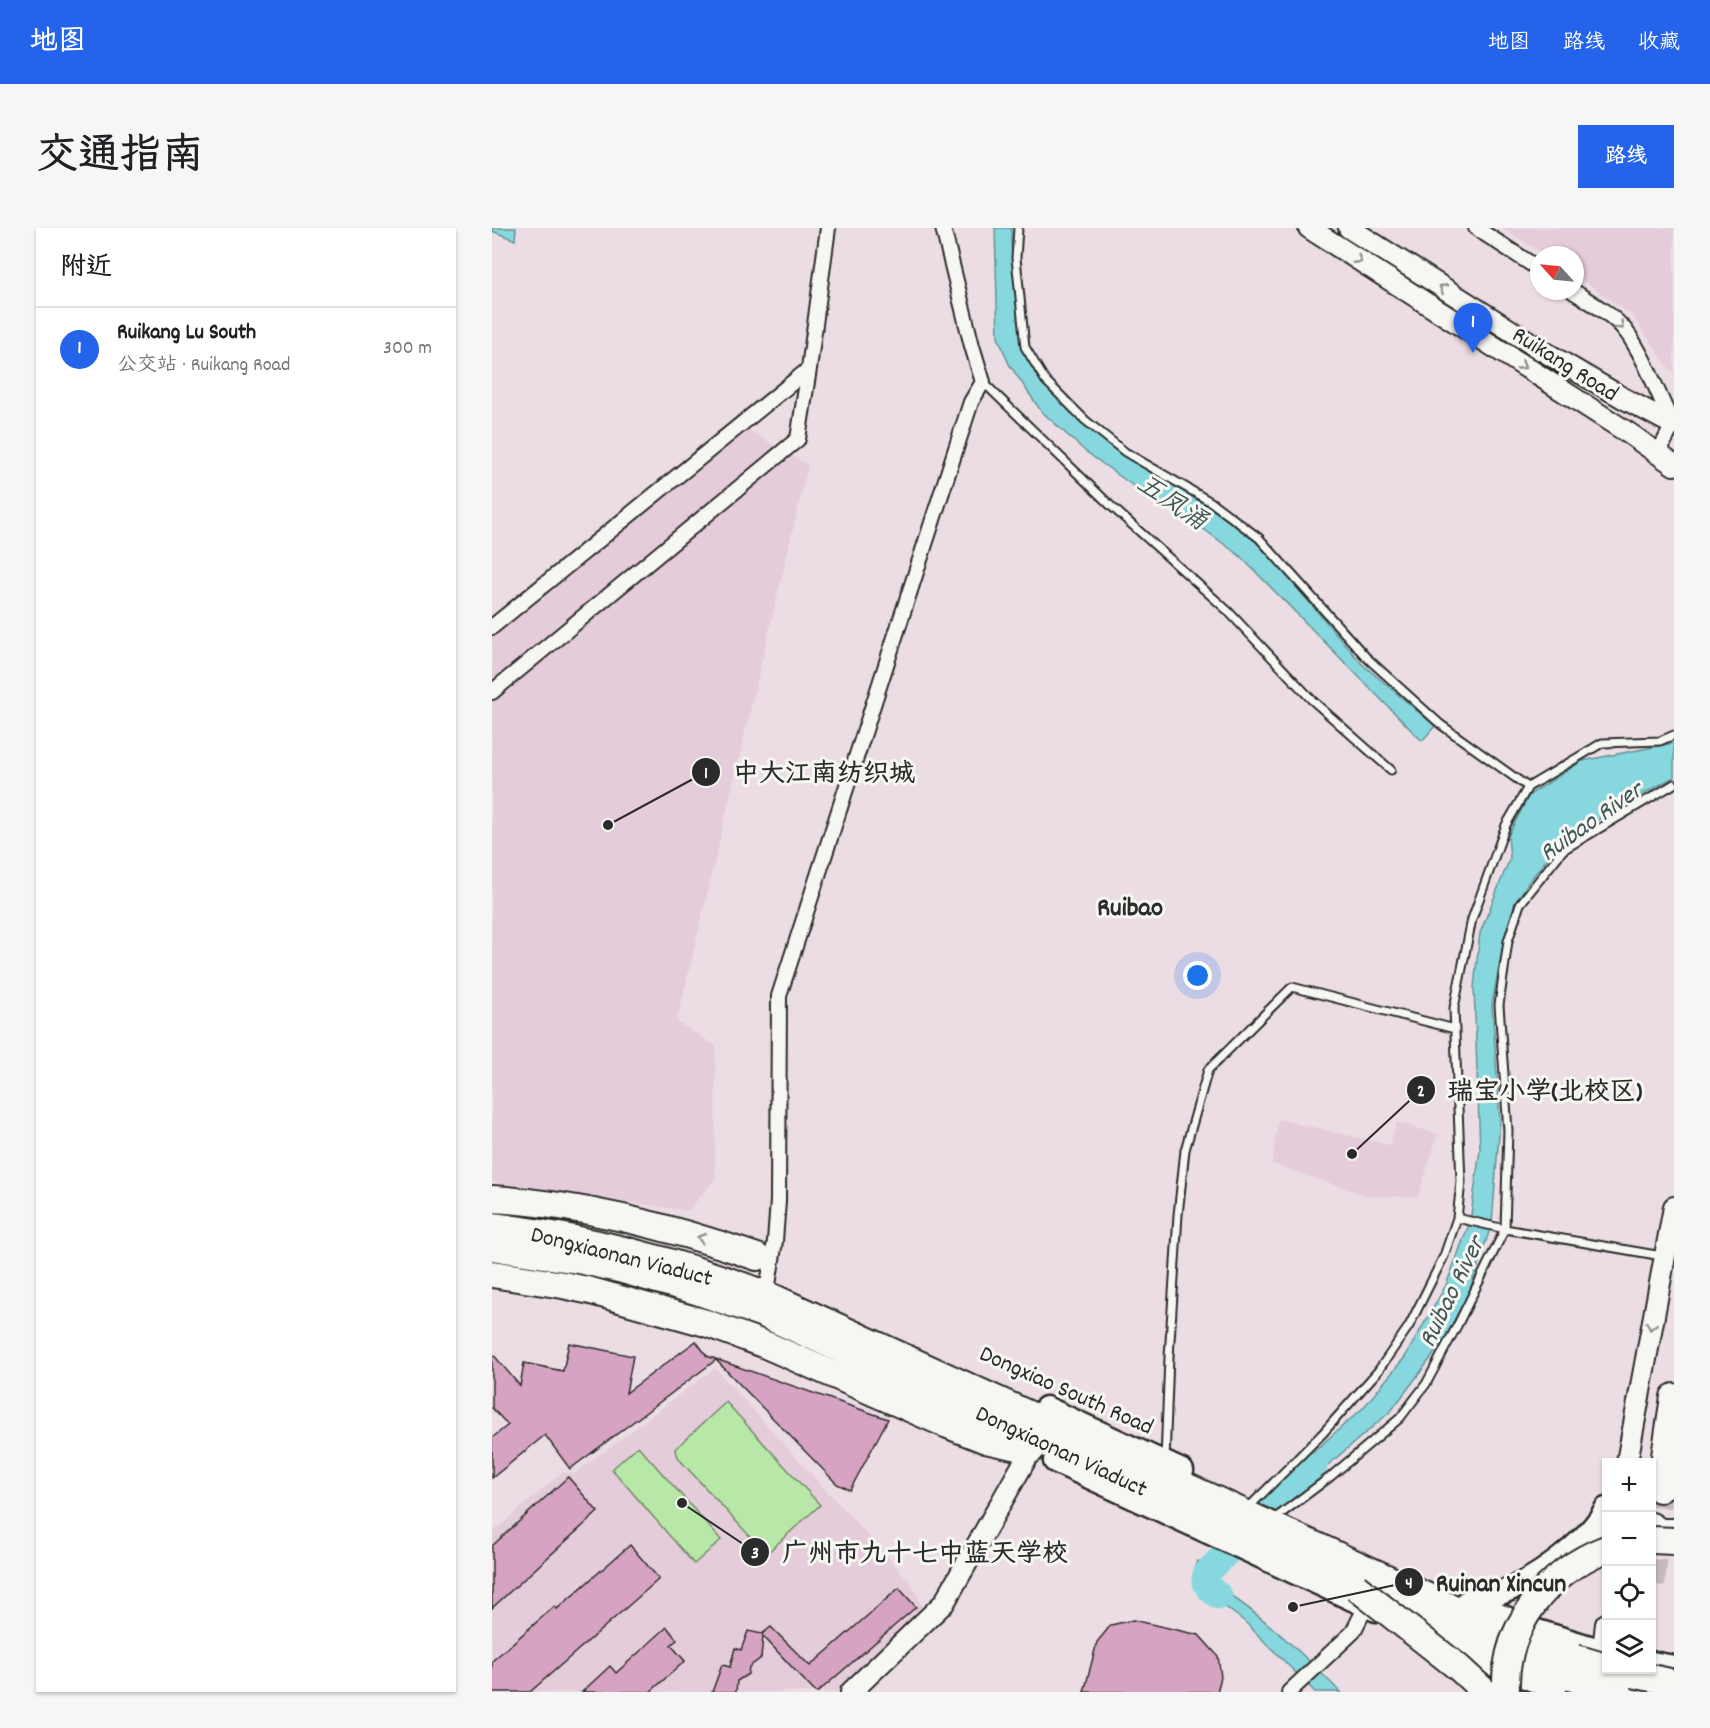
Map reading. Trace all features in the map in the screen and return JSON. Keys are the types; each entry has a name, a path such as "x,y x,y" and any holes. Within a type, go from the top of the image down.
{"highway":[{"path":"492,1198 561,1205 606,1213 682,1232 757,1257"},
{"name":"Dongxiaonan Viaduct","path":"492,1226 571,1238 632,1252 708,1274 770,1296 1472,1617 1536,1643 1602,1658"},
{"name":"Dongxiaonan Viaduct","path":"492,1247 552,1255 619,1269 696,1291 763,1314 914,1382 1361,1596 1512,1657 1619,1692"},
{"path":"492,1275 572,1287 676,1314 736,1333 948,1425 986,1440 1031,1450"},
{"path":"1660,1489 1674,1397"},
{"path":"1656,1540 1674,1541"},
{"path":"1506,1692 1508,1669 1519,1629 1541,1593 1570,1567 1602,1551"},
{"path":"1361,1596 1460,1668 1485,1692"},
{"name":"Dongxiaonan Viaduct","path":"1649,1674 1674,1683"}],"main road":[{"name":"Ruikang Road","path":"1309,228 1674,465"},
{"name":"Ruikang Road","path":"1349,228 1544,351 1674,425"},
{"path":"1628,1458 1674,1207"},
{"name":"Dongxiao South Road","path":"492,1215 549,1223 624,1238 685,1256 768,1285 1165,1463 1467,1602 1602,1657"},
{"path":"492,1259 562,1269 609,1279 710,1307 810,1348 1031,1450 1361,1596 1482,1660 1539,1687 1564,1692"},
{"path":"851,1692 944,1604 1031,1450"},
{"path":"1467,1602 1503,1592 1530,1578 1581,1540 1604,1512"},
{"path":"1656,1525 1674,1529"},
{"path":"1656,1664 1674,1667"},
{"path":"1598,1692 1603,1674"},
{"path":"1632,1674 1655,1692"},
{"path":"1643,1674 1662,1692"}],"street":[{"path":"492,692 798,439 828,228"},
{"path":"768,1285 778,1201 779,996 971,402 983,382 943,228"},
{"path":"1476,228 1530,263"},
{"path":"1584,298 1624,328 1639,353 1674,425 1658,453"},
{"path":"492,627 809,369"},
{"path":"1289,1692 1353,1632 1361,1596"}],"lane":[{"path":"1017,228 1016,258 1025,347 1045,380 1085,420 1125,452 1211,502 1259,538 1366,657 1440,724 1528,787"},
{"path":"983,382 1110,505 1228,611 1312,700 1391,770"},
{"path":"1252,1504 1323,1433 1378,1371 1409,1326 1444,1256 1457,1218 1461,1182 1454,1008 1472,919 1506,825 1528,787 1602,743 1660,741 1674,735"},
{"path":"1278,1516 1330,1478 1400,1418 1431,1374 1505,1229 1508,1130 1499,1005 1508,941 1520,903 1563,850 1674,783"},
{"path":"1165,1463 1178,1215 1185,1150 1208,1070 1292,987 1455,1029"},
{"path":"1457,1218 1505,1229 1664,1257"}],"shaded area":[{"path":"1502,228 1674,228 1674,372 1670,370 1633,316 1584,281 1584,246 1531,246"},
{"path":"740,425 808,465 677,1022 716,1046 715,1179 688,1211 492,1182 492,627"},
{"path":"1278,1119 1390,1145 1397,1122 1438,1134 1418,1197 1368,1196 1272,1164"},
{"path":"715,1368 911,1583 924,1610 839,1692 492,1692 492,1533 562,1472 574,1474"}],"green space":[{"path":"726,1402 820,1505 766,1554 679,1459 675,1449"},
{"path":"638,1446 721,1540 694,1564 612,1469"}],"water":[{"path":"492,228 516,228 515,240 492,231"},
{"name":"五凤涌","path":"995,228 1011,228 1021,348 1043,381 1082,422 1123,455 1209,505 1256,540 1361,663 1435,726 1422,741 1240,556 1205,530 1132,485 1085,451 1041,411 1009,364 998,337"},
{"path":"1674,743 1674,777 1607,814 1558,845 1515,903 1504,939 1492,1005 1500,1121 1492,1223 1469,1292 1443,1342 1391,1411 1293,1495 1276,1485 1363,1408 1405,1357 1446,1285 1470,1222 1480,1150 1474,987 1480,933 1510,858 1508,836 1529,795 1582,761"},
{"path":"1198,1561 1220,1570 1214,1584 1249,1608 1280,1634 1340,1692 1315,1692 1244,1621 1199,1587 1193,1575"}],"building":[{"path":"696,1341 707,1356 888,1419 850,1490 837,1484 716,1360 570,1469 545,1435 492,1478 492,1438 508,1425 492,1408 492,1353 520,1386 524,1363 563,1371 569,1343 633,1356 626,1393"},
{"path":"568,1477 598,1512 492,1608 492,1546"},
{"path":"630,1545 659,1579 530,1692 492,1692 492,1661 555,1606 557,1609"},
{"path":"899,1588 916,1607 818,1692 815,1692 763,1636 761,1658 749,1667 748,1674 737,1681 736,1692 712,1692 722,1665 730,1667 735,1648 741,1650 748,1631 762,1634 771,1627 810,1666"},
{"path":"1133,1620 1199,1635 1218,1656 1221,1677 1217,1692 1084,1692 1097,1642 1111,1625"},
{"path":"667,1627 677,1640 671,1645 685,1661 650,1692 582,1692 610,1666 616,1673"}],"waterway":[{"name":"Ruibao River","path":"1219,1596 1205,1582 1206,1574 1292,1484 1314,1466"}],"tunnel":[{"path":"1654,1566 1660,1489"}],"place":[{"name":"Ruikang Lu South","path":"1473,353"},
{"name":"中大江南纺织城","path":"608,825"},
{"name":"瑞宝小学(北校区)","path":"1352,1154"},
{"name":"广州市九十七中蓝天学校","path":"682,1503"},
{"name":"Ruinan Xincun","path":"1293,1607"}],"district":[{"name":"Ruibao","path":"1130,906"}]}
